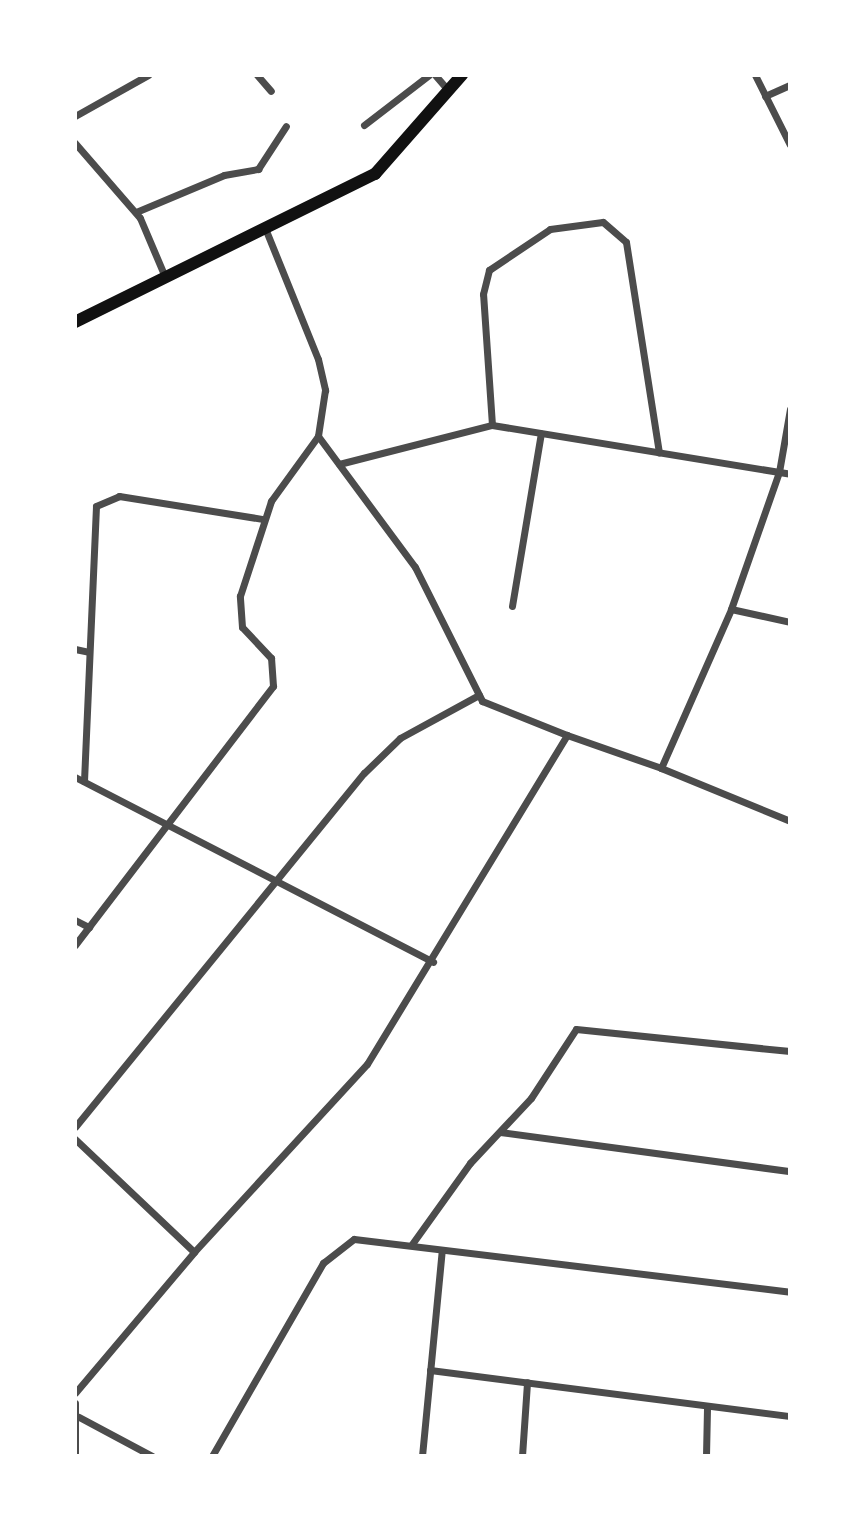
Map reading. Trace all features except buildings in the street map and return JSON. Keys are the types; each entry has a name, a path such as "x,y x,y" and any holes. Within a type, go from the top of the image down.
{"highway":[{"path":"75,322 375,174 462,75"}],"street":[{"path":"75,116 148,75"},
{"path":"257,75 271,91"},
{"path":"365,125 429,75"},
{"path":"435,75 448,90"},
{"path":"755,75 790,145"},
{"path":"765,96 790,85"},
{"path":"136,212 225,175 258,169 277,149 286,126"},
{"path":"75,143 136,212 165,278"},
{"path":"492,425 483,294 489,270 550,229 603,222 626,242 659,452"},
{"path":"75,945 169,824 275,680 271,658 245,634 239,613 263,519 318,436 324,390 318,359 265,228"},
{"path":"661,768 731,609 779,472 790,410"},
{"path":"339,464 492,425 790,474"},
{"path":"512,606 541,433"},
{"path":"318,436 415,567 479,695 567,735 661,768 790,821"},
{"path":"84,781 92,517 100,502 119,496 263,519"},
{"path":"731,609 790,622"},
{"path":"75,649 89,652"},
{"path":"75,1127 400,738 479,695"},
{"path":"75,1393 194,1252 367,1064 433,962 567,735"},
{"path":"75,777 433,962"},
{"path":"75,920 89,927"},
{"path":"412,1244 542,1083 569,1036 582,1027 790,1051"},
{"path":"500,1132 790,1171"},
{"path":"75,1139 194,1252"},
{"path":"212,1456 333,1250 363,1238 790,1292"},
{"path":"422,1456 442,1250"},
{"path":"430,1370 707,1408 790,1416"},
{"path":"522,1456 527,1382"},
{"path":"75,1404 79,1417 75,1455"},
{"path":"706,1456 707,1408"},
{"path":"79,1417 152,1456"}]}
